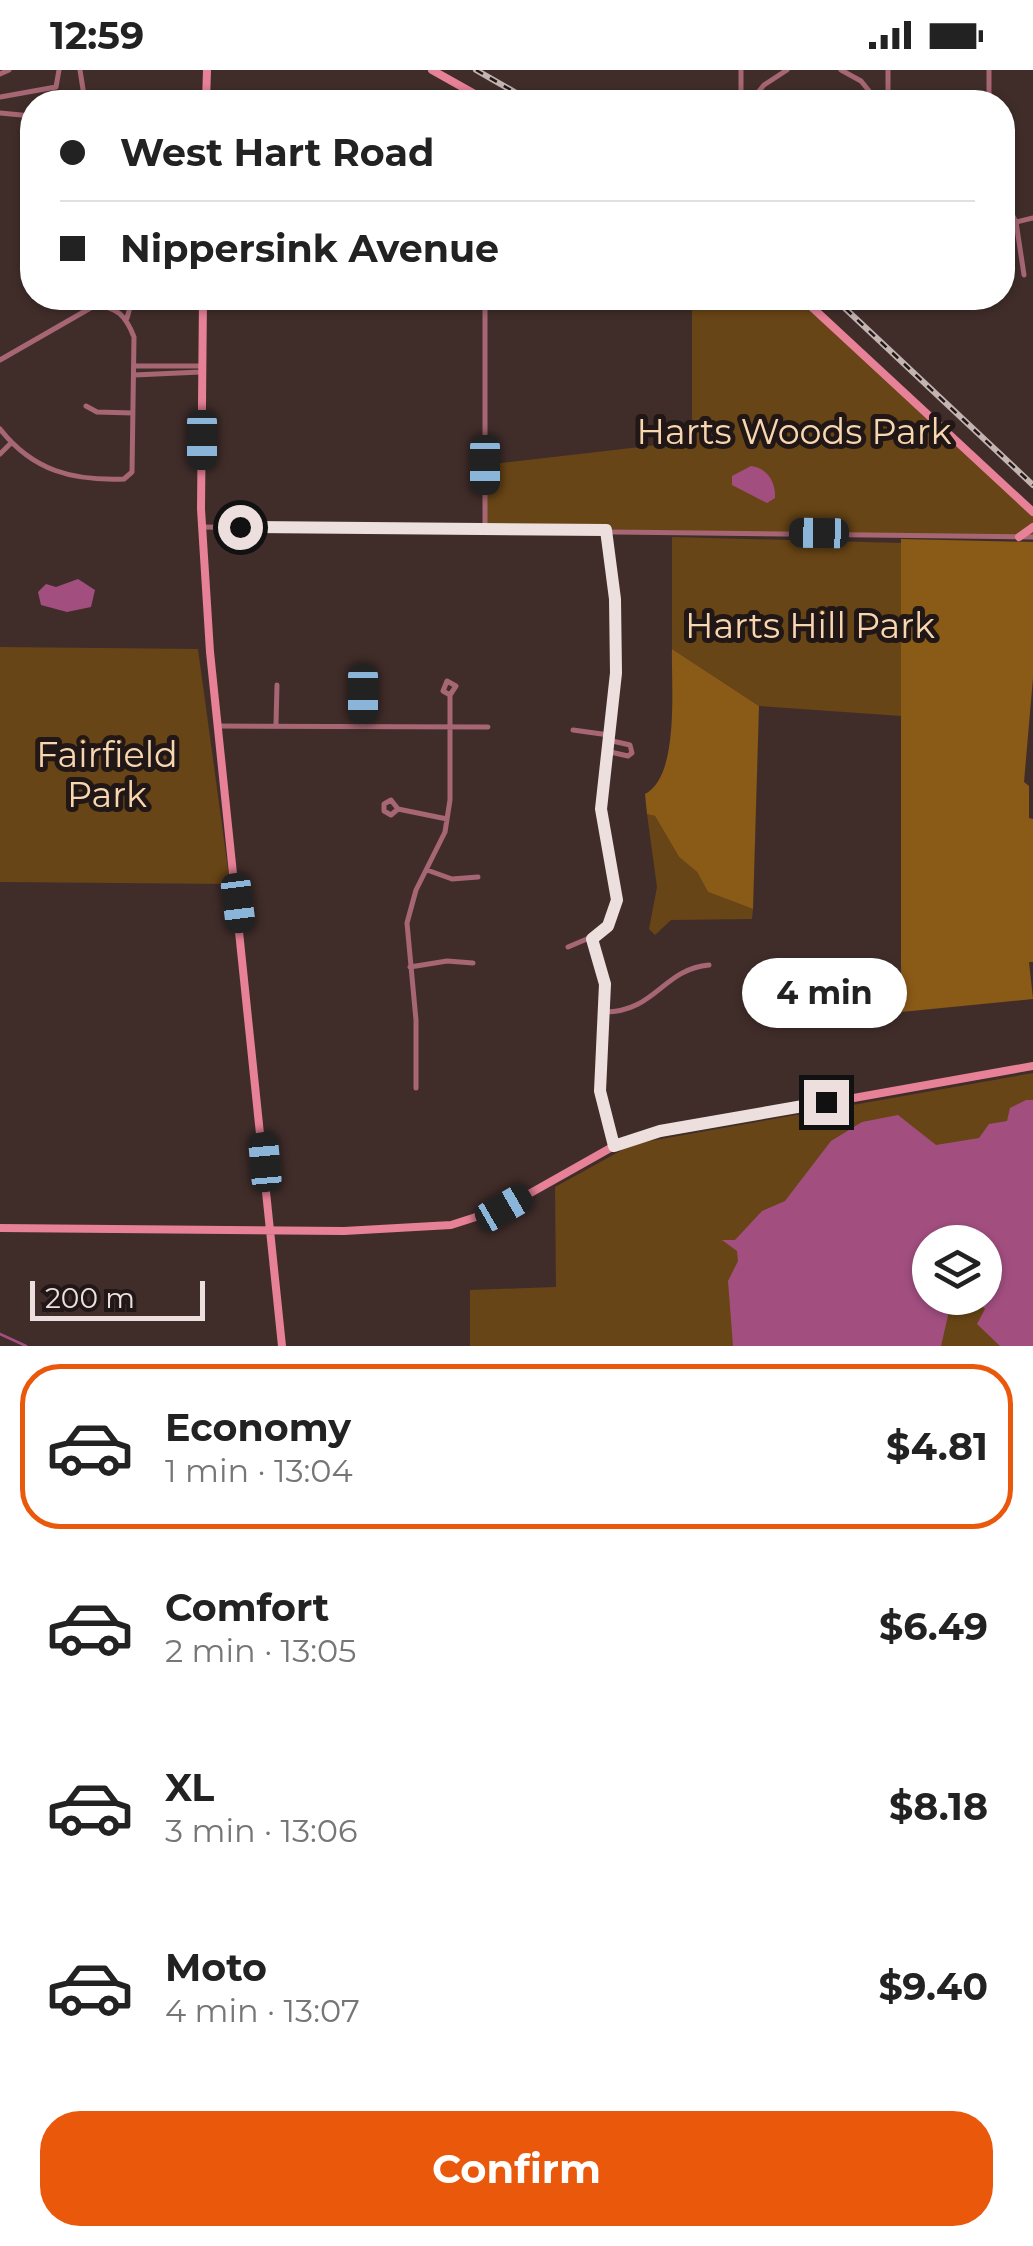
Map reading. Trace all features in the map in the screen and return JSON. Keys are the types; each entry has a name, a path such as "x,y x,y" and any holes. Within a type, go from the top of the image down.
{"street":[{"path":"0,74 9,70"},
{"path":"41,90 56,87 59,70"},
{"path":"432,70 468,90"},
{"path":"765,90 788,70"},
{"path":"841,70 861,81 868,90"},
{"path":"1024,275 1016,222 1033,218"},
{"path":"0,360 84,310"},
{"path":"0,429 38,464 69,478 124,479 132,472 134,336 126,318 111,310"},
{"path":"126,318 129,310"},
{"path":"203,310 202,528 218,726 282,1346"},
{"path":"485,310 485,528"},
{"path":"815,310 1030,508 1033,525 1020,537"},
{"path":"134,364 202,369"},
{"path":"134,375 202,369"},
{"path":"86,406 97,412 133,413"},
{"path":"0,454 11,443"},
{"path":"202,528 485,528 1033,537"},
{"path":"568,947 592,939 608,926 617,900 601,809 615,704 616,632 606,530"},
{"path":"276,724 277,686"},
{"path":"363,694 363,725"},
{"path":"416,1088 409,913 447,819 450,695"},
{"path":"218,726 488,727"},
{"path":"573,730 630,745 632,752 628,756 606,751"},
{"path":"398,809 447,819"},
{"path":"426,870 452,878 478,877"},
{"path":"592,939 602,967 605,1012 600,1091 614,1146"},
{"path":"410,967 447,960 473,963"},
{"path":"605,1012 640,1007 676,975 708,966"},
{"path":"0,1228 398,1228 477,1219 614,1146 660,1131 1033,1066"}],"green space":[{"name":"Harts Woods Park","path":"692,310 810,310 1033,512 1033,538 485,527 485,465 692,441"},
{"name":"Harts Hill Park","path":"672,537 901,543 901,716 759,706 672,649"},
{"name":"Fairfield Park","path":"0,647 198,649 230,884 0,882"},
{"path":"647,814 655,816 679,857 697,872 708,892 753,909 752,919 671,920 655,935 649,929 657,887"},
{"path":"1033,1073 1033,1346 470,1346 470,1290 556,1287 555,1187 633,1144"}],"shaded area":[{"path":"751,466 762,470 772,481 775,498 767,503 732,485 732,476"},
{"path":"901,539 1033,542 1033,678 1024,782 1029,786 1029,818 1033,819 1033,962 1029,962 1033,999 901,1012"},
{"path":"78,579 95,590 91,607 67,612 41,605 38,592 46,584 56,587"},
{"path":"672,649 759,706 753,909 708,892 697,872 679,857 655,816 647,814 645,794 656,784 669,750"},
{"path":"1033,1100 1033,1346 1000,1346 977,1324 982,1315 1002,1315 1002,1225 912,1225 912,1315 948,1315 941,1346 733,1346 728,1281 738,1261 737,1251 722,1240 735,1240 762,1211 785,1201 831,1141 862,1122 898,1115 936,1145 979,1138 989,1124 1007,1121 1010,1108"}],"waterway":[{"path":"0,1334 26,1346"}],"railway":[{"path":"476,70 511,90"},
{"path":"847,310 1033,485"}],"route":[{"path":"240,527 606,530 615,599 616,673 601,809 617,900 608,926 592,939 605,984 600,1091 614,1146 660,1131 826,1102"}]}
